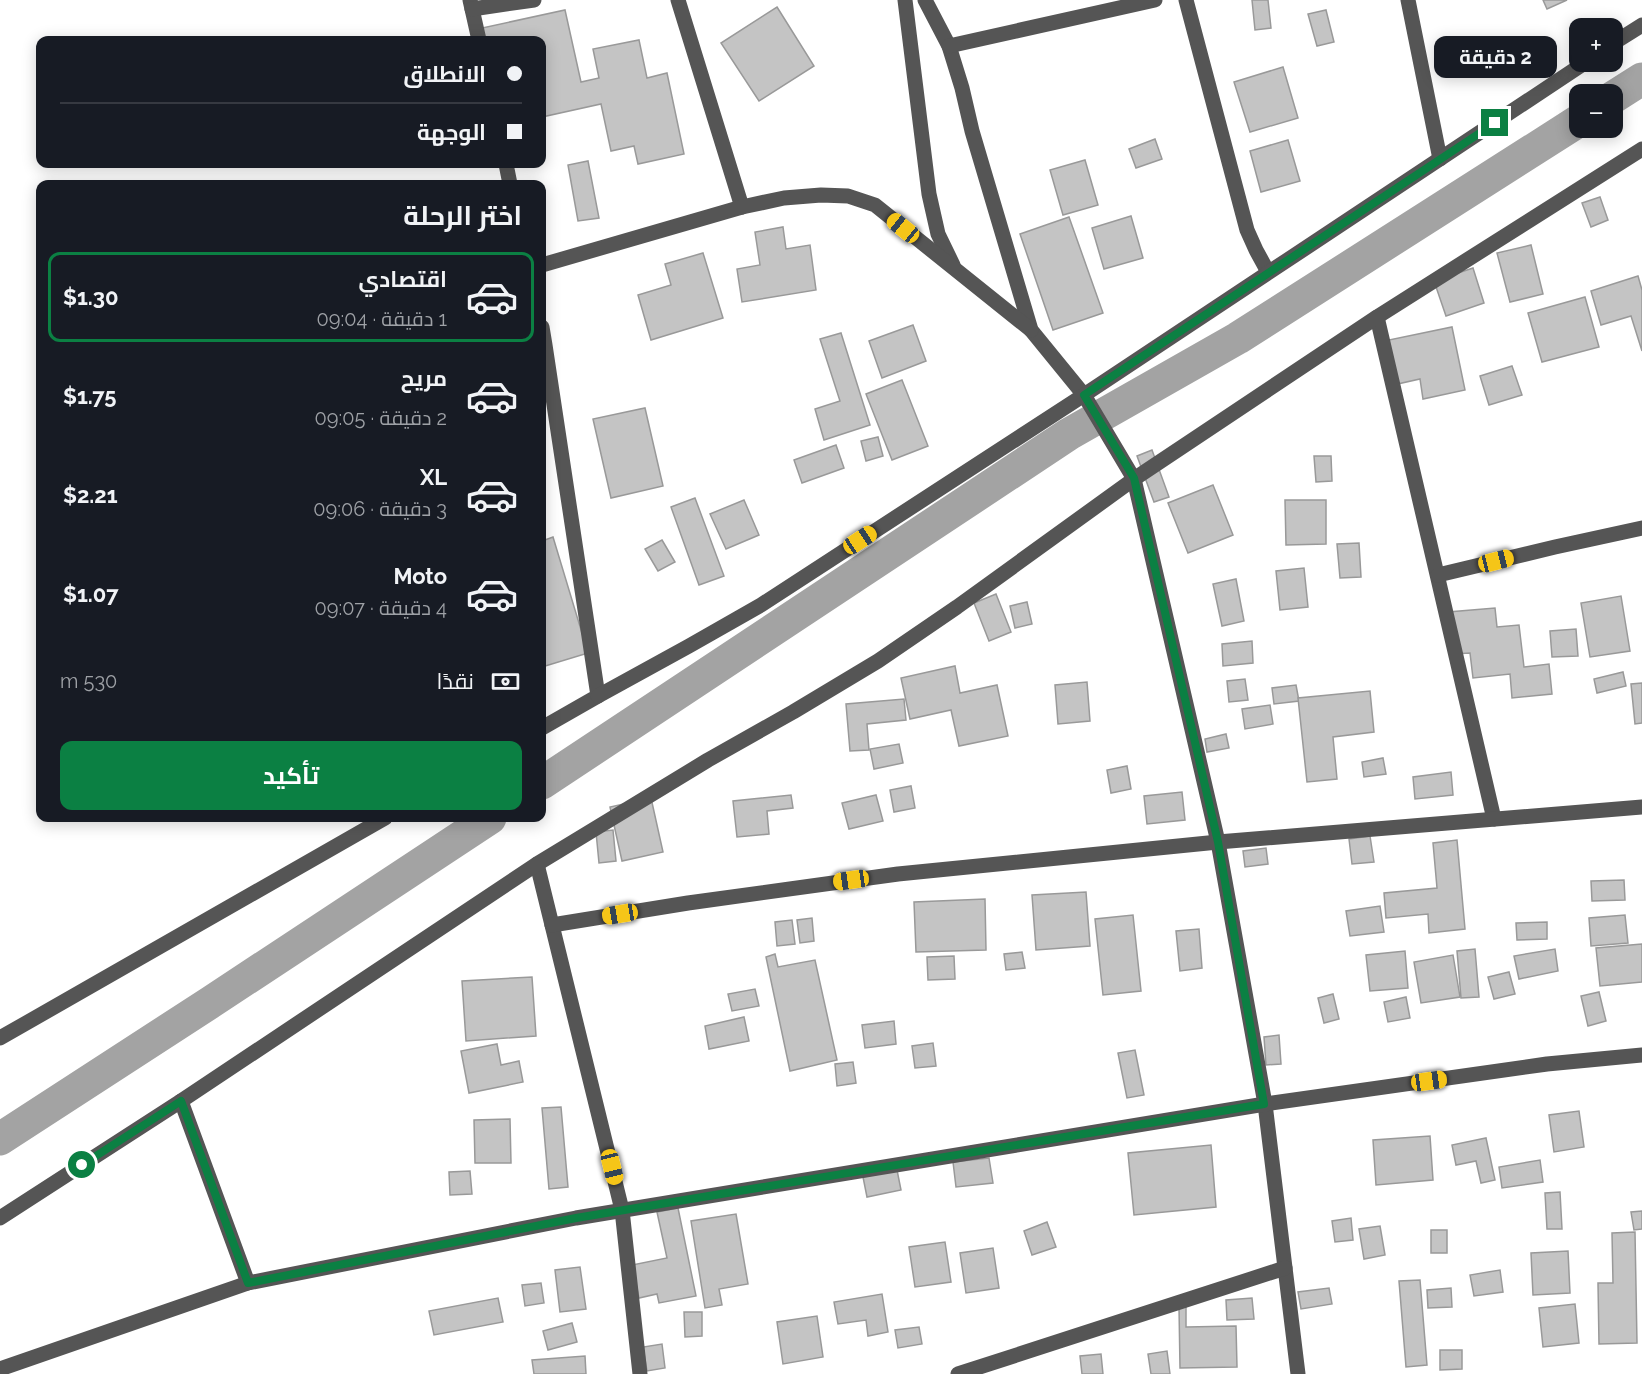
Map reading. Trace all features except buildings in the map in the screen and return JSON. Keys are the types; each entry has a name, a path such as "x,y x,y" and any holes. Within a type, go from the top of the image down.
{"street":[{"path":"478,36 471,4 534,0"},
{"path":"678,0 742,207"},
{"path":"905,0 929,194 938,234 956,270"},
{"path":"925,0 948,46 962,88 972,130 1031,330"},
{"path":"948,46 1155,0"},
{"path":"1186,0 1247,230 1268,272"},
{"path":"1408,0 1440,159"},
{"path":"1623,37 1642,24"},
{"path":"546,726 760,604 1084,395 1571,72"},
{"path":"0,1218 181,1101 537,864 708,760 878,661 957,607 1134,478 1377,317 1642,149"},
{"path":"546,264 742,207 784,198 821,195 848,196 875,205 1031,330 1084,395 1134,478 1218,842 1264,1104 1298,1374"},
{"path":"1377,317 1494,819"},
{"path":"546,345 598,696"},
{"path":"1438,575 1642,528"},
{"path":"552,925 688,903 898,874 1218,842 1642,807"},
{"path":"0,1038 379,822"},
{"path":"537,864 622,1210 640,1374"},
{"path":"0,1369 248,1283 576,1218 1264,1104 1547,1064 1642,1055"},
{"path":"181,1101 248,1283"},
{"path":"958,1374 1285,1268"}],"waterway":[{"path":"1623,91 1642,79"},
{"path":"546,780 1069,434 1238,338 1569,127"},
{"path":"0,1139 484,822"}],"route":[{"path":"82,1165 181,1101 248,1283 576,1218 1264,1104 1218,842 1134,478 1084,395 1495,123"}]}
